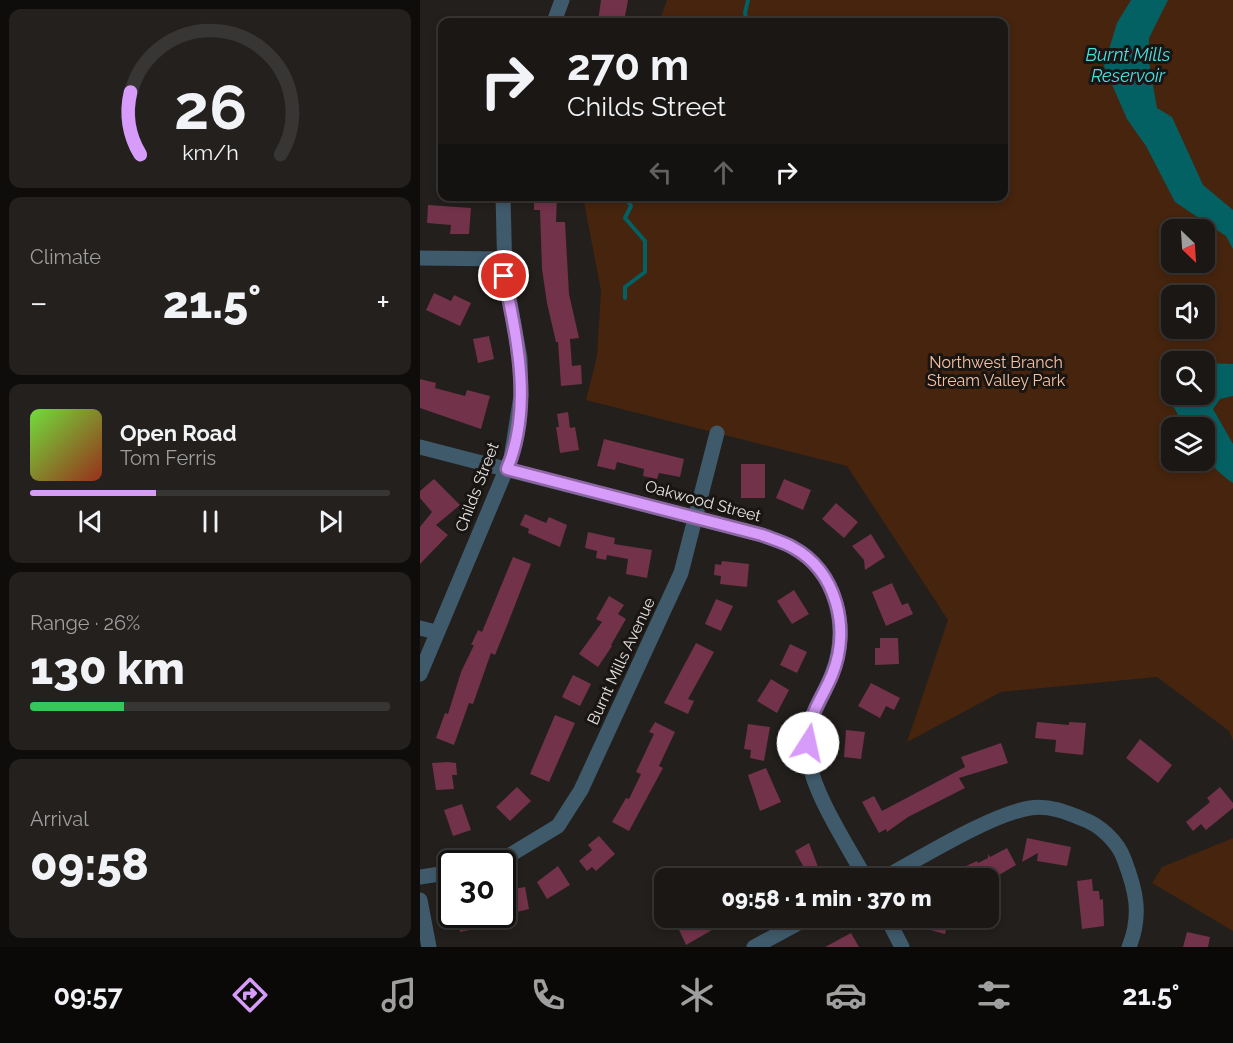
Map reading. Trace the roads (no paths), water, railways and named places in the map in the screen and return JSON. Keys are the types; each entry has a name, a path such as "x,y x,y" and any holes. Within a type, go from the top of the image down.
{"street":[{"path":"555,18 562,0"},
{"name":"Childs Street","path":"420,674 511,458 521,396 520,358 504,259 503,201"},
{"path":"420,258 504,259"},
{"name":"Burnt Mills Avenue","path":"516,851 558,826 580,790 681,573 717,433"},
{"name":"Oakwood Street","path":"420,447 762,535 793,547 818,567 833,591 841,633 833,673 808,726 809,761 814,782 860,868"},
{"path":"420,628 436,632"},
{"path":"903,868 997,819 1030,808 1057,809 1093,822 1117,845 1123,855 1137,895 1134,934 1129,947"},
{"path":"420,877 438,874"},
{"path":"420,900 429,947"},
{"path":"754,947 789,928"},
{"path":"892,928 902,947"}],"water":[{"name":"Burnt Mills Reservoir","path":"1131,0 1168,0 1149,38 1149,62 1157,108 1172,117 1203,185 1233,210 1233,249 1226,236 1215,229 1215,219 1200,219 1175,202 1146,146 1127,119 1104,66 1117,23"},
{"path":"1215,363 1233,364 1233,396 1220,399 1213,409 1233,444 1233,483 1215,468 1215,417 1179,417 1173,406 1215,405"}],"waterway":[{"path":"746,18 748,0"},
{"path":"625,298 625,287 645,272 645,241 625,218 631,206 628,201"}],"park label":[{"name":"Northwest Branch Stream Valley Park","path":"996,371"}]}
